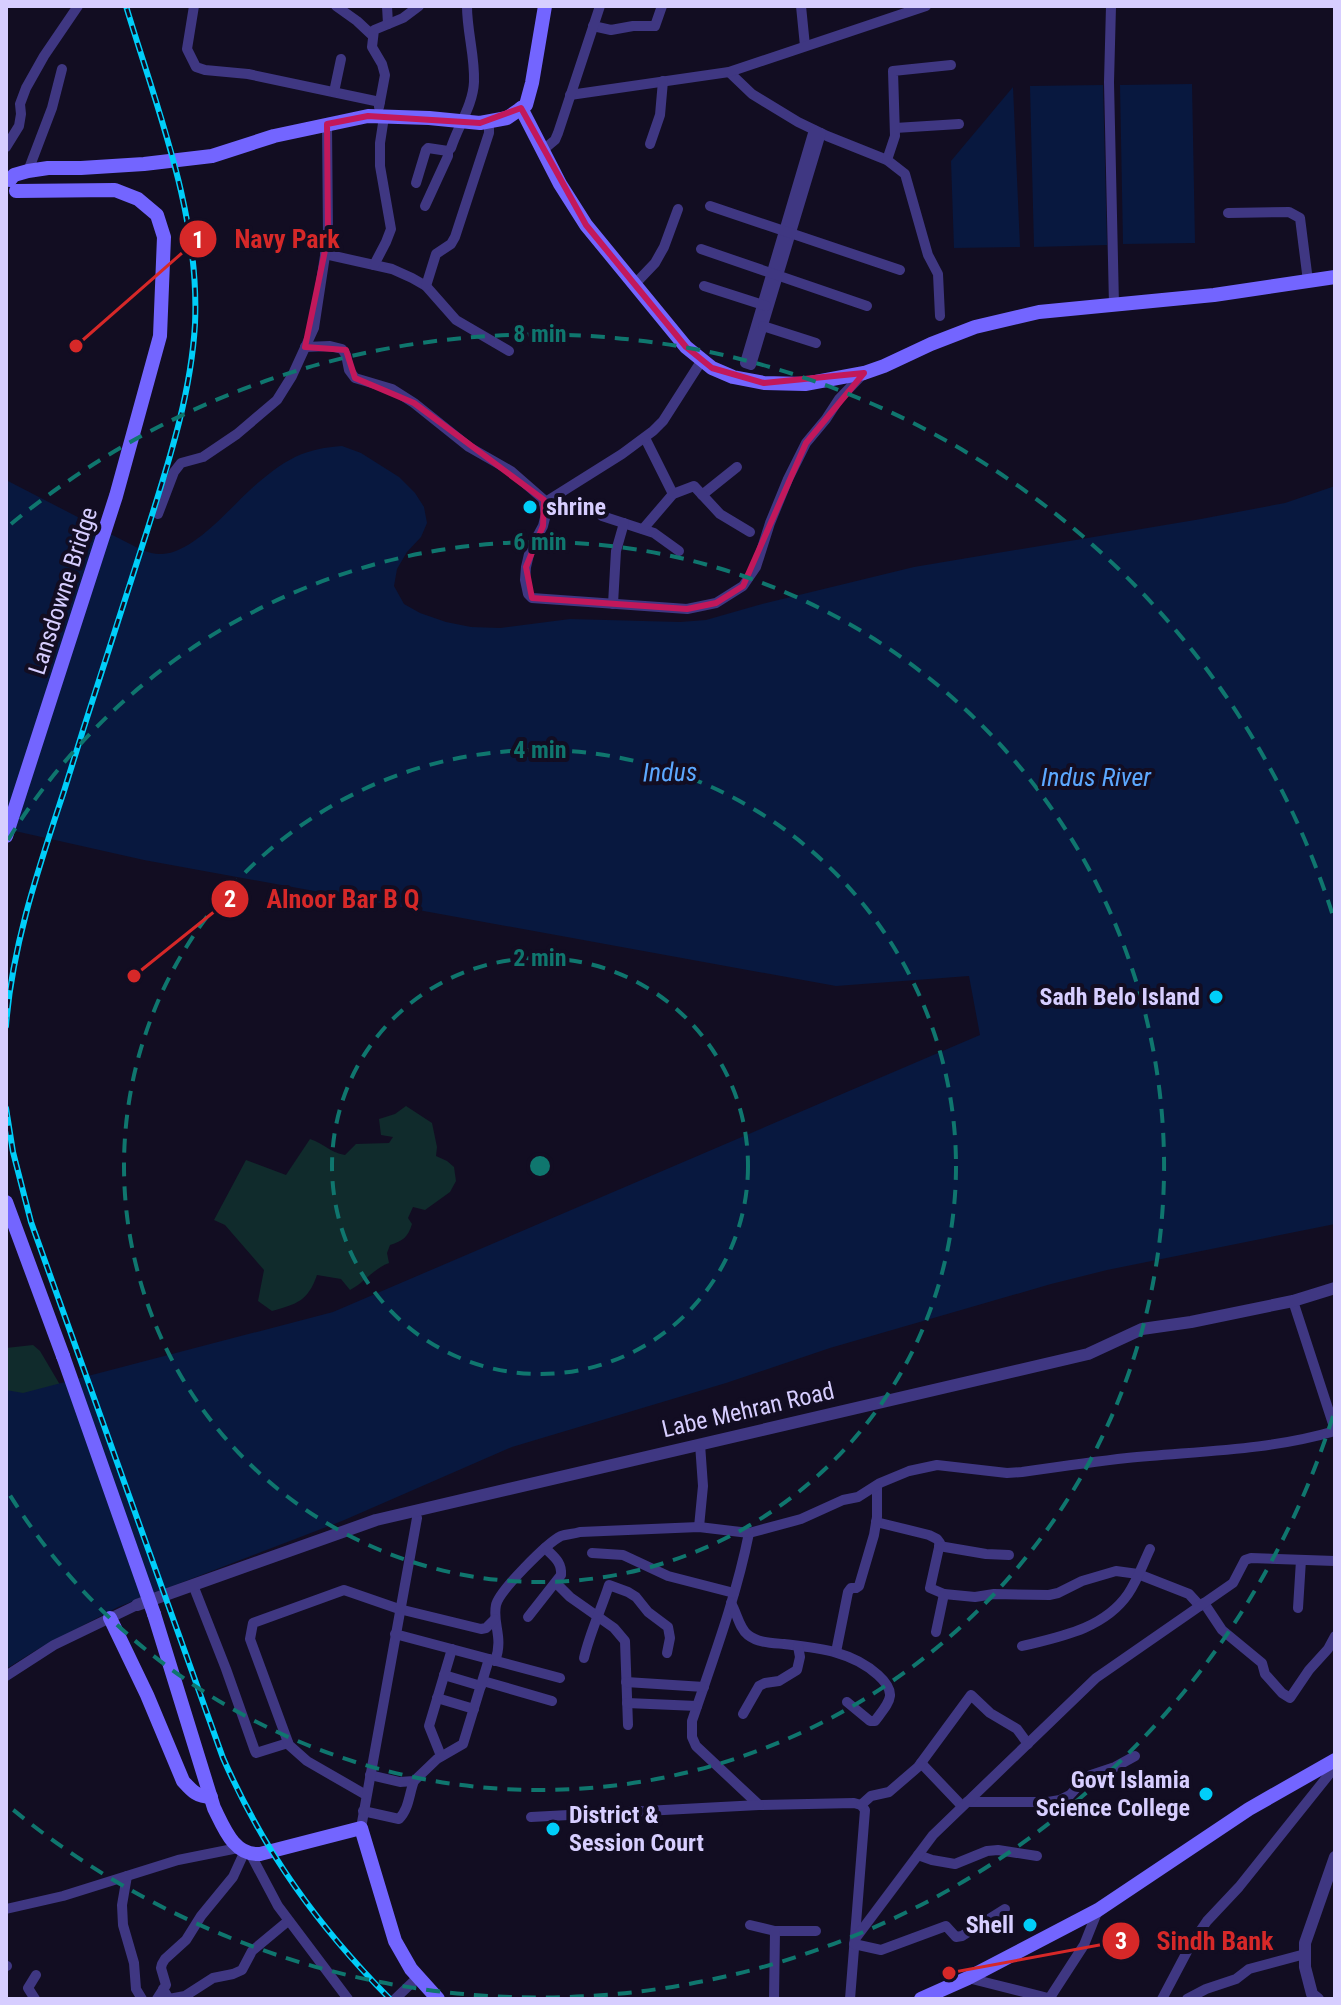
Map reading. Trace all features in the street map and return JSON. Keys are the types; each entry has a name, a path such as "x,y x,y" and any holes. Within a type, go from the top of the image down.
{"main road":[{"path":"12,180 48,168 144,164 212,156 274,136 380,112 480,123 507,118 526,105 545,6"},
{"path":"521,108 560,184 586,225 686,347 712,368 733,377 764,383 805,384 864,373 975,327 1039,312 1214,295 1335,277"},
{"name":"Lansdowne Bridge","path":"6,836 116,496 160,336 164,237 157,215 138,199 115,190 12,180"},
{"path":"6,1202 154,1614 211,1797 223,1825 244,1852 260,1854 361,1828 395,1941 411,1969 438,1999"},
{"path":"110,1618 183,1781 192,1792 201,1797 211,1797"},
{"path":"924,1998 1098,1910 1249,1809 1335,1760"}],"street":[{"path":"6,147 19,126 20,104 26,88 78,6"},
{"path":"194,6 187,49 196,67 334,92 380,112"},
{"path":"336,6 373,36"},
{"path":"387,6 388,24"},
{"path":"374,265 391,229 380,166 380,112 385,75 372,47 374,30 403,18 419,6"},
{"path":"425,206 462,122 474,84 467,6"},
{"path":"543,150 555,140 600,6"},
{"path":"593,26 611,30 655,26 662,6"},
{"path":"801,6 805,46"},
{"path":"570,95 729,72 926,6"},
{"path":"1111,6 1109,82 1114,305"},
{"path":"334,92 341,59"},
{"path":"887,160 895,136 893,71 951,65"},
{"path":"12,180 52,108 62,69"},
{"path":"729,72 752,94 818,132 887,160 905,174 928,255 938,274 940,316"},
{"path":"650,144 660,115 663,81"},
{"path":"426,286 436,254 451,244 455,237 489,133 489,122"},
{"path":"158,514 177,467 183,462 203,457 237,434 277,400 314,328 328,236 327,124"},
{"path":"895,128 959,124"},
{"path":"766,306 751,365 745,363 766,306 818,132"},
{"path":"416,183 428,148 448,151"},
{"path":"710,206 900,270"},
{"path":"634,285 660,255 678,209"},
{"path":"1228,213 1289,212 1300,218 1308,281"},
{"path":"701,249 867,306"},
{"path":"325,254 392,269 426,286 456,320 509,351"},
{"path":"704,286 766,306"},
{"path":"763,326 816,343"},
{"path":"305,347 342,349 355,378 392,389 414,403 469,447 511,471 543,499 546,514 526,567 525,580 532,598 687,609 716,603 743,586 756,567 770,523 806,443 839,399 864,373"},
{"path":"544,503 645,438 663,421 702,360"},
{"path":"645,438 673,494"},
{"path":"702,495 737,467"},
{"path":"643,529 673,494 694,486 720,514 750,532"},
{"path":"602,516 661,537 679,551"},
{"path":"613,604 616,551 624,523"},
{"name":"Labe Mehran Road","path":"137,1605 376,1520 1088,1354 1142,1329 1293,1301 1335,1288"},
{"path":"363,1811 399,1819 410,1799 414,1781 441,1756 463,1744 499,1641 495,1607 500,1595 535,1557 562,1536 580,1532 699,1527 749,1533 801,1519 843,1500 858,1497 880,1483 909,1471 937,1465 1022,1472 1127,1458 1238,1450 1304,1440 1335,1431 1293,1301"},
{"path":"699,1527 703,1486 700,1444"},
{"path":"836,1652 848,1592 859,1586 870,1551 876,1522 877,1486"},
{"path":"361,1828 417,1518"},
{"path":"876,1522 937,1539 940,1543 930,1588 944,1594 975,1597 994,1594 1049,1595 1116,1571 1138,1574 1189,1594 1202,1604 1222,1630 1262,1663 1265,1674 1290,1698 1335,1636"},
{"path":"749,1533 733,1598 692,1721 692,1737 696,1746 759,1805"},
{"path":"939,1546 1009,1555"},
{"path":"528,1617 561,1575 559,1562 545,1548"},
{"path":"1022,1646 1076,1631 1097,1621 1129,1593 1150,1549"},
{"path":"592,1553 623,1555 668,1576 733,1598"},
{"path":"855,1941 933,1835 1096,1678 1233,1583 1245,1560 1335,1561"},
{"path":"1298,1608 1301,1560"},
{"path":"556,1583 570,1597 614,1628 625,1641 628,1725"},
{"path":"193,1585 256,1753 288,1743"},
{"path":"584,1658 609,1585 636,1597 648,1612 668,1627 670,1638 667,1653"},
{"path":"366,1795 307,1761 288,1743 250,1639 253,1623 344,1590 399,1609 481,1629 495,1619"},
{"path":"936,1632 944,1594"},
{"path":"733,1598 742,1628 750,1636 772,1643 836,1652 857,1659 889,1686 889,1703 875,1721 870,1721 847,1702"},
{"path":"6,1676 54,1645 137,1605"},
{"path":"395,1634 560,1678"},
{"path":"743,1714 759,1686 779,1681 799,1667 798,1646"},
{"path":"441,1756 429,1726 452,1649"},
{"path":"444,1675 552,1701"},
{"path":"626,1682 704,1687"},
{"path":"861,1805 871,1796 889,1792 921,1763 971,1695 984,1708 1017,1729 1028,1744"},
{"path":"437,1698 474,1709"},
{"path":"627,1703 697,1706"},
{"path":"921,1763 965,1804 1048,1802 1070,1795 1091,1775 1135,1756"},
{"path":"1162,1999 1207,1921 1239,1887 1335,1767"},
{"path":"370,1775 400,1782 414,1781"},
{"path":"531,1817 759,1805 861,1805 865,1810 850,1999"},
{"path":"918,1855 955,1864 987,1851 1037,1856"},
{"path":"6,1909 63,1896 178,1860 244,1852"},
{"path":"244,1852 288,1921 348,1999"},
{"path":"244,1852 233,1877 186,1940 162,1964 166,1985 160,1994 169,1999 185,1996 213,1978 237,1973 242,1970 252,1951 288,1921"},
{"path":"1314,1997 1305,1967 1305,1943 1332,1874 1335,1857"},
{"path":"127,1876 122,1905 123,1925 134,1963 136,1997"},
{"path":"855,1941 881,1950 946,1926 956,1937 962,1936 1005,1909"},
{"path":"968,1978 1050,1999 1084,1945 1098,1910"},
{"path":"750,1925 775,1931 816,1931"},
{"path":"774,1999 775,1931"},
{"path":"1187,1999 1236,1979 1249,1969 1305,1954"},
{"path":"35,1999 28,1988 36,1975"},
{"path":"395,1999 418,1977"}],"highlighted area":[{"path":"521,108 586,225 686,347 712,368 764,383 864,373 806,443 743,586 716,603 687,609 532,598 526,567 543,526 544,500 414,403 355,378 346,350 305,347 328,236 327,124 368,116 480,123"}],"green space":[{"path":"406,1106 432,1123 436,1156 454,1167 456,1181 450,1192 425,1210 413,1207 408,1218 412,1224 409,1232 402,1240 390,1245 387,1253 389,1263 355,1287 350,1290 341,1279 317,1275 310,1291 300,1300 272,1311 258,1301 264,1270 225,1225 214,1220 246,1160 286,1175 310,1139 345,1155 356,1144 389,1143 393,1137 381,1135 379,1119 395,1114"},
{"path":"33,1345 40,1351 66,1395 6,1393 6,1348"}],"water":[{"path":"1192,84 1195,243 1123,244 1120,85"},
{"path":"1103,85 1107,245 1034,247 1030,86"},
{"path":"1013,87 1020,247 954,248 951,161"},
{"name":"Indus River","path":"342,446 361,453 399,477 424,507 427,523 421,537 397,569 394,586 404,604 446,622 471,627 500,628 570,619 706,620 914,567 1285,503 1335,486 1335,1224 1051,1284 830,1348 726,1383 512,1447 342,1521 118,1607 6,1669 6,1390 23,1393 333,1312 980,1035 969,976 836,986 144,860 6,829 6,480 140,549 162,554 174,552 198,538 260,481 289,460 312,451"}],"railway":[{"path":"6,1026 14,966 28,907 163,480 184,403 193,351 195,283 184,203 163,123 126,6"},
{"path":"6,1108 13,1152 31,1222 223,1758 239,1793 295,1886 339,1943 390,1999"}],"place":[{"name":"Navy Park","path":"76,346"},
{"name":"shrine","path":"530,507"},
{"name":"Alnoor Bar B Q","path":"134,976"},
{"name":"Sadh Belo Island","path":"1216,997"},
{"name":"Govt Islamia Science College","path":"1206,1794"},
{"name":"District & Session Court","path":"553,1829"},
{"name":"Shell","path":"1030,1925"},
{"name":"Sindh Bank","path":"949,1973"}],"water label":[{"name":"Indus","path":"670,772"}]}
